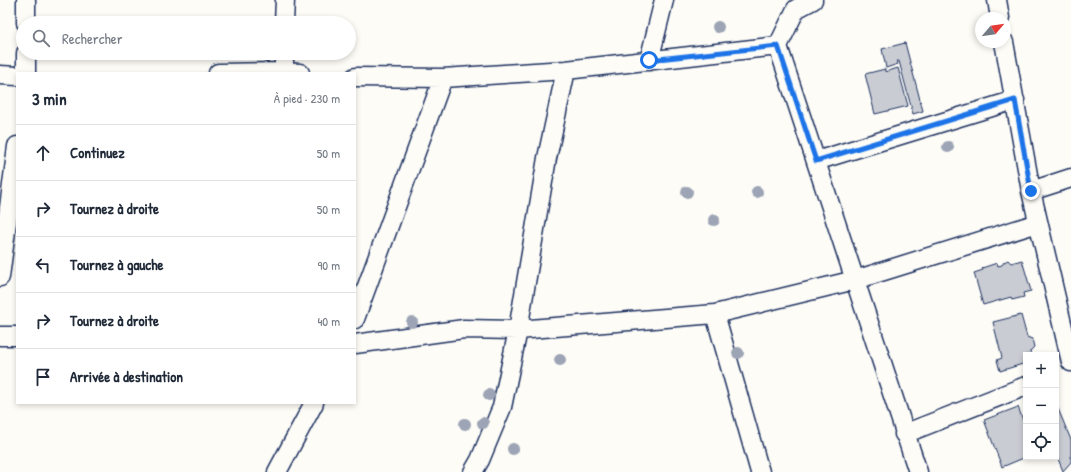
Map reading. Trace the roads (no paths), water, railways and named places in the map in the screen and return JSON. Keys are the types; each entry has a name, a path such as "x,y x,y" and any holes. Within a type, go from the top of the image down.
{"street":[{"path":"26,0 26,16"},
{"path":"284,16 285,0"},
{"path":"649,60 664,0"},
{"path":"813,0 796,9 778,46 856,280 904,434 918,472"},
{"path":"997,0 999,12"},
{"path":"356,77 443,78 566,70 778,46"},
{"path":"1005,48 1038,223 1064,302 1071,362"},
{"path":"26,60 26,72"},
{"path":"287,60 292,72"},
{"path":"473,472 480,460 502,407 518,330 547,158 566,70"},
{"path":"0,75 16,76"},
{"path":"356,316 443,78"},
{"path":"816,161 1015,100"},
{"path":"0,277 16,154"},
{"path":"1031,191 1071,178"},
{"path":"356,344 464,329 518,330 715,314 856,280 1038,223"},
{"path":"715,314 760,472"},
{"path":"0,336 16,336"},
{"path":"904,434 1023,387"},
{"path":"277,472 313,404"}]}
